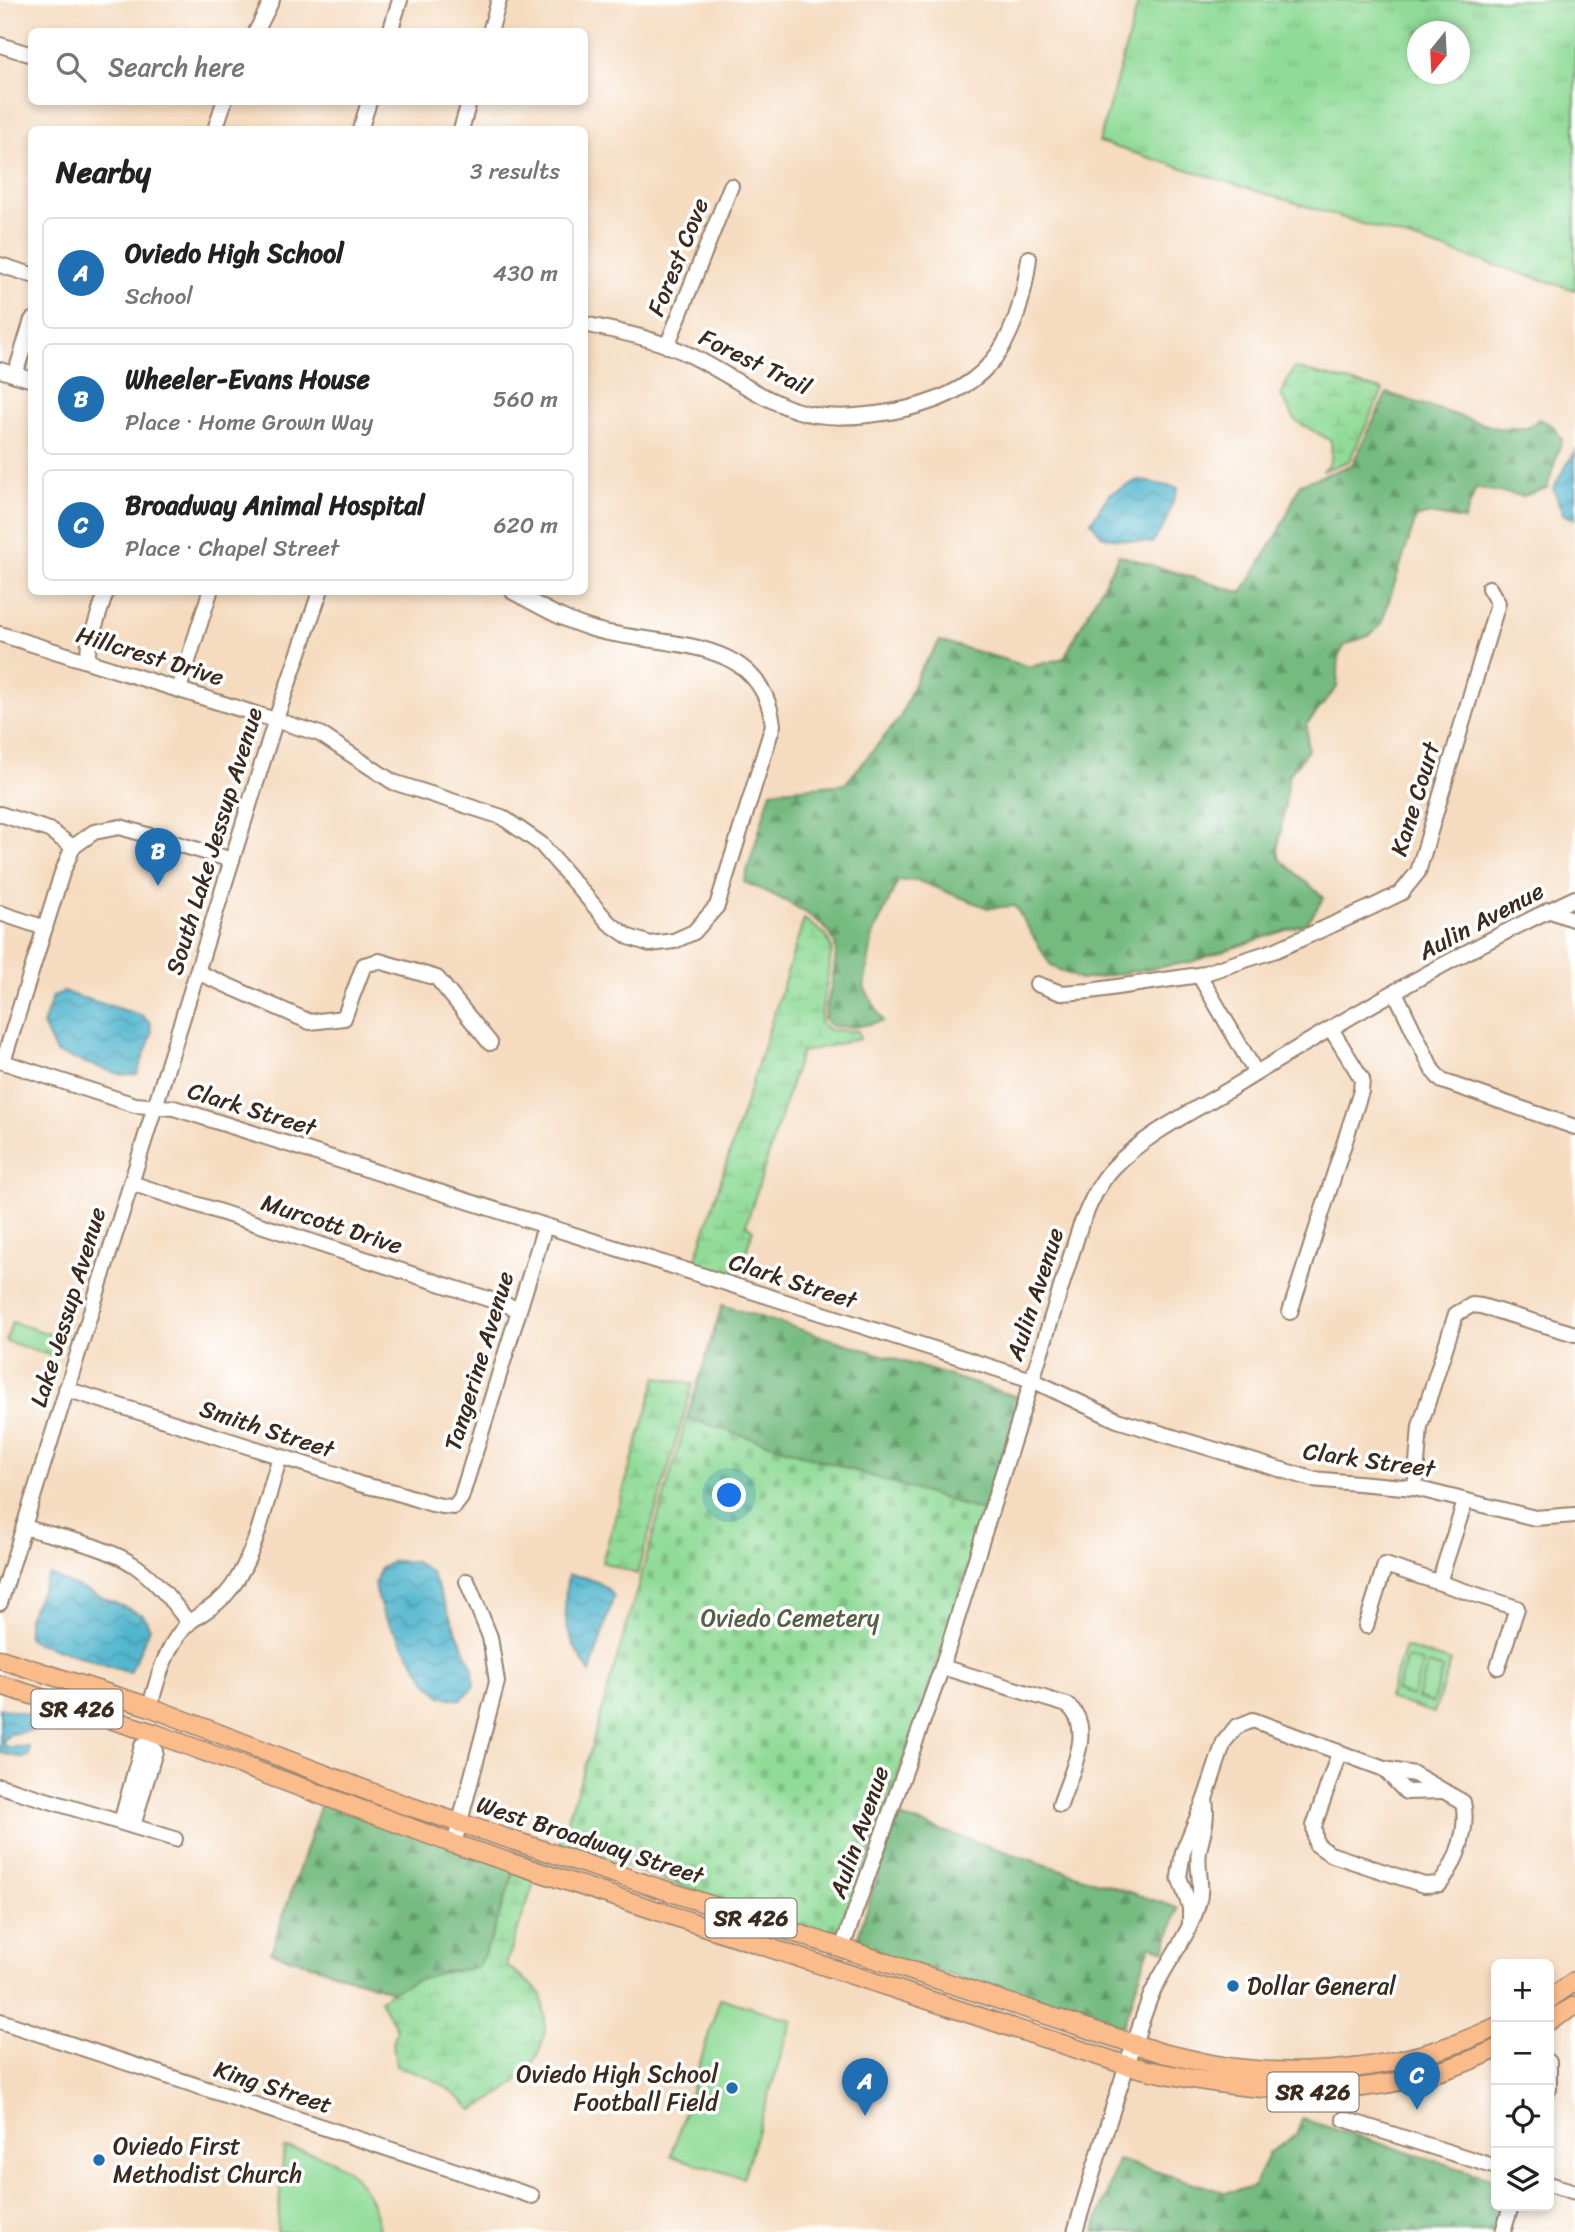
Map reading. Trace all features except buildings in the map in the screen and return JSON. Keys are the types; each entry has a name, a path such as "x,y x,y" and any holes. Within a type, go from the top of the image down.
{"main road":[{"name":"West Broadway Street","path":"0,1659 150,1707 402,1804 1133,2044 1236,2068 1324,2070 1399,2062 1455,2046 1491,2029"},
{"name":"West Broadway Street","path":"0,1685 454,1844 799,1955 1126,2065 1201,2082 1312,2092 1386,2085 1455,2068 1491,2051"},
{"path":"799,1955 808,1950 824,1955 842,1948"},
{"path":"881,1982 899,1975 913,1979 928,1976"},
{"path":"1554,1996 1575,1981"},
{"path":"1554,2018 1575,2006"}],"street":[{"path":"258,28 272,0"},
{"path":"391,28 400,0"},
{"path":"491,28 499,0"},
{"path":"0,45 28,53"},
{"path":"216,126 223,105"},
{"path":"361,126 368,105"},
{"path":"462,126 468,105"},
{"name":"Forest Cove","path":"667,346 731,186"},
{"name":"Forest Trail","path":"588,325 691,355 764,396 822,417 862,417 929,404 950,396 975,378 1009,335 1025,291 1029,258"},
{"path":"0,265 28,274"},
{"path":"15,375 28,333"},
{"path":"0,370 28,379"},
{"name":"Kane Court","path":"1037,984 1060,993 1199,975 1276,950 1401,893 1415,876 1498,603 1489,588"},
{"path":"88,661 89,644 105,595"},
{"path":"179,689 209,595"},
{"name":"South Lake Jessup Avenue","path":"155,1105 276,719 319,595"},
{"name":"Hillcrest Drive","path":"0,634 276,719 338,743 393,782 502,817 521,828 541,844 609,923 629,937 650,944 674,941 694,932 709,918 723,891 773,725 771,706 761,687 741,667 722,654 692,644 634,638 595,630 560,617 519,595"},
{"path":"0,814 49,830 74,847"},
{"path":"2,1062 74,847 94,832 120,827 232,860"},
{"name":"Aulin Avenue","path":"842,1948 942,1667 1080,1227 1100,1184 1114,1167 1153,1136 1256,1073 1395,992 1575,898"},
{"path":"1548,910 1575,920"},
{"path":"0,913 45,928"},
{"path":"197,972 310,1022 344,1018 364,965 379,961 437,978 490,1042"},
{"path":"1199,975 1256,1073"},
{"path":"1395,992 1433,1070 1442,1081 1575,1127"},
{"path":"1290,1312 1361,1091 1362,1079 1331,1029"},
{"name":"Clark Street","path":"2,1062 135,1105 174,1108 1032,1380 1117,1420 1312,1479 1354,1485 1415,1488 1535,1518 1575,1515"},
{"name":"Lake Jessup Avenue","path":"0,1604 155,1105"},
{"name":"Murcott Drive","path":"131,1183 519,1309"},
{"name":"Tangerine Avenue","path":"454,1507 461,1499 545,1226"},
{"path":"1415,1488 1420,1426 1456,1314 1472,1305 1481,1306 1575,1334"},
{"name":"Smith Street","path":"66,1389 371,1489 392,1491 441,1507 454,1507"},
{"path":"150,1707 170,1650 189,1623 214,1607 231,1588 245,1565 280,1457"},
{"path":"1439,1582 1465,1502"},
{"path":"24,1527 87,1546 136,1566 154,1581 189,1623"},
{"path":"1366,1626 1385,1565 1517,1608 1498,1667"},
{"path":"454,1844 497,1682 490,1637 467,1581"},
{"path":"942,1667 1067,1705 1075,1711 1082,1735 1060,1805"},
{"path":"1190,1923 1190,1907 1184,1896 1179,1867 1224,1742 1236,1727 1253,1720 1384,1769 1414,1774 1463,1802 1467,1819 1450,1870 1440,1884 1424,1885 1329,1854 1316,1843 1314,1826 1339,1753"},
{"path":"127,1824 155,1751 152,1738"},
{"path":"4,1784 175,1839"},
{"path":"1075,2232 1126,2065 1157,1979 1190,1923 1201,1895 1198,1866 1208,1818 1205,1799"},
{"path":"1179,1867 1198,1866"},
{"path":"1184,1896 1201,1895"},
{"name":"King Street","path":"0,2021 532,2196"},
{"path":"1344,2119 1491,2166"},
{"path":"1554,2186 1575,2192"},
{"path":"1503,2232 1509,2211"}],"green space":[{"path":"1139,0 1575,0 1575,290 1099,142"},
{"path":"1294,368 1383,390 1349,461 1322,471 1330,462 1331,441 1296,421 1281,395"},
{"path":"1387,393 1496,428 1527,428 1539,419 1553,426 1562,439 1547,488 1523,496 1476,488 1464,520 1430,514 1416,518 1381,625 1368,636 1345,645 1339,655 1337,687 1307,724 1308,750 1289,775 1278,851 1280,859 1324,898 1307,923 1191,962 1081,980 1051,966 1015,906 988,908 916,880 898,881 873,935 864,987 883,1021 855,1027 831,1026 824,1019 835,967 836,950 833,939 825,928 799,908 744,882 771,791 845,784 900,718 919,672 940,641 1030,667 1064,658 1119,555 1242,593 1280,530 1300,484 1352,465"},
{"path":"804,919 826,935 832,949 820,1022 829,1030 858,1031 860,1039 801,1052 746,1225 753,1230 736,1281 694,1265"},
{"path":"722,1305 1020,1398 985,1512 687,1418"},
{"path":"12,1322 62,1338 56,1357 6,1341"},
{"path":"657,1377 693,1384 637,1574 602,1562"},
{"name":"Oviedo Cemetery","path":"687,1418 985,1512 935,1670 846,1924 835,1932 822,1933 559,1845 590,1751"},
{"path":"1405,1647 1451,1662 1434,1713 1388,1698"},
{"path":"1407,1658 1423,1663 1412,1696 1396,1691"},
{"path":"1428,1664 1443,1669 1432,1703 1417,1698"},
{"path":"325,1792 520,1855 490,1942 477,1968 446,1971 392,1991 271,1952"},
{"path":"897,1816 1178,1908 1165,1950 1150,1945 1123,2026 881,1955 856,1943"},
{"path":"520,1855 541,1862 506,1965 541,1993 545,2022 543,2041 538,2054 521,2077 498,2096 473,2110 438,2082 396,2066 393,2043 397,2029 380,2000 402,1986 426,1977 477,1968 490,1942"},
{"name":"Oviedo High School Football Field","path":"720,1998 792,2020 743,2178 671,2156"},
{"path":"1302,2119 1491,2178 1491,2211 1504,2211 1497,2232 1094,2232 1118,2160 1224,2192 1253,2188 1268,2154 1296,2135"},
{"path":"284,2148 320,2155 349,2171 369,2196 379,2232 277,2232"}],"water":[{"path":"1575,451 1575,519 1563,514 1553,488"},
{"path":"1138,480 1178,488 1164,526 1152,543 1103,537 1091,522 1109,494"},
{"path":"63,992 141,1015 150,1022 152,1034 137,1074 122,1075 56,1053 43,1025 53,996"},
{"path":"394,1561 415,1562 430,1571 473,1669 474,1686 461,1700 441,1696 429,1684 383,1614 374,1584 381,1568"},
{"path":"49,1575 143,1615 150,1628 130,1673 35,1642 28,1637 28,1618"},
{"path":"568,1575 594,1580 614,1596 590,1673 575,1649 567,1627 565,1603"},
{"path":"0,1708 24,1713 37,1720 34,1730 10,1734 3,1740 5,1747 29,1747 29,1755 24,1758 0,1753"}],"place":[{"name":"Wheeler-Evans House","path":"158,886"},
{"name":"Dollar General","path":"1233,1986"},
{"name":"Oviedo High School Football Field","path":"732,2088"},
{"name":"Broadway Animal Hospital","path":"1417,2110"},
{"name":"Oviedo High School","path":"865,2116"},
{"name":"Oviedo First Methodist Church","path":"99,2160"}]}
